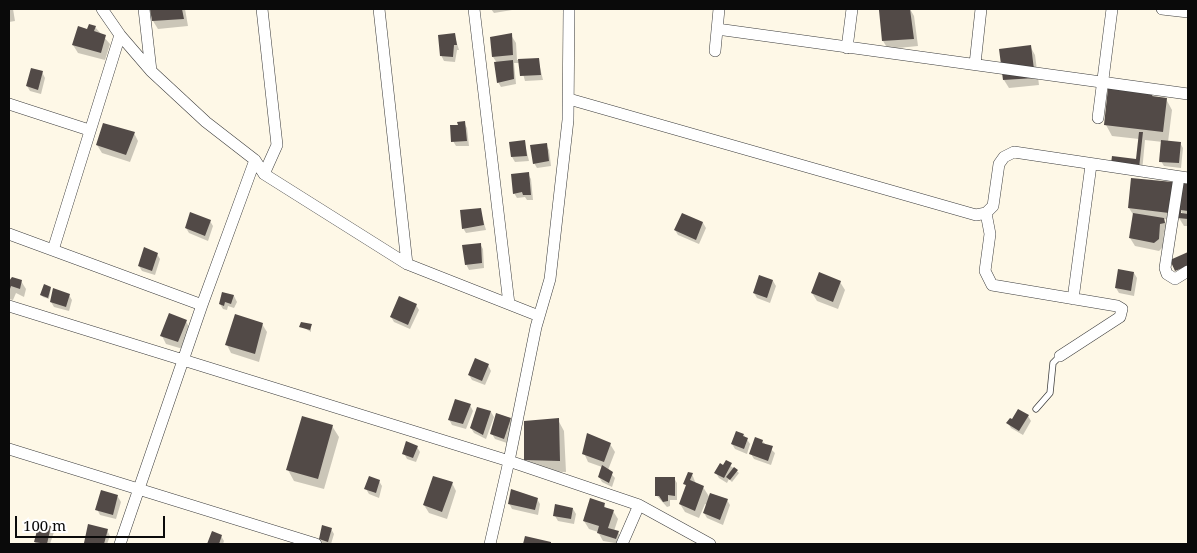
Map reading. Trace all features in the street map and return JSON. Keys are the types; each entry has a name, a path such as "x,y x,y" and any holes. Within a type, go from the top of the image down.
{"street":[{"path":"102,9 120,36 151,71 206,122 255,160 264,174 408,264 539,316"},
{"path":"144,9 151,71"},
{"path":"262,9 277,145 264,174"},
{"path":"379,9 408,264"},
{"path":"474,9 509,304"},
{"path":"490,544 539,316 550,279 569,99 569,9"},
{"path":"715,51 719,9"},
{"path":"847,48 852,9"},
{"path":"975,64 981,9"},
{"path":"1098,118 1112,9"},
{"path":"1162,9 1188,12"},
{"path":"717,29 1188,94"},
{"path":"53,250 120,36"},
{"path":"569,99 976,215 986,213 994,202 999,164 1010,153 1018,152 1184,177 1165,268 1167,274 1175,278 1188,271"},
{"path":"9,104 89,130"},
{"path":"120,544 182,361 255,160"},
{"path":"1073,299 1091,164"},
{"path":"986,213 990,234 985,271 992,285 1119,307 1123,313 1060,356"},
{"path":"9,234 202,305"},
{"path":"9,306 509,461 639,505 710,544"},
{"path":"9,449 316,544"},
{"path":"622,544 639,505"}],"lane":[{"path":"1036,409 1050,393 1053,363 1060,356"}],"building":[{"path":"150,9 182,9 184,19 152,21"},
{"path":"910,9 914,39 882,41 879,10"},
{"path":"89,24 96,26 94,31 106,35 101,53 72,45 78,26 87,29"},
{"path":"455,33 457,45 454,45 453,57 440,56 438,35"},
{"path":"512,33 513,55 492,57 490,37"},
{"path":"1031,45 1035,78 1003,80 999,49"},
{"path":"539,58 541,75 520,76 518,59"},
{"path":"513,60 514,79 497,83 494,62"},
{"path":"31,68 43,71 38,90 26,86"},
{"path":"1108,88 1153,93 1152,96 1167,98 1163,132 1104,125"},
{"path":"465,121 467,141 451,142 450,125 458,125 457,122"},
{"path":"103,123 135,132 126,155 96,145"},
{"path":"1139,132 1143,132 1139,168 1111,164 1112,156 1136,159"},
{"path":"525,140 527,156 511,157 509,142"},
{"path":"1161,140 1181,142 1179,163 1159,162"},
{"path":"547,143 549,161 533,164 530,145"},
{"path":"529,172 531,195 523,195 522,192 513,194 511,174"},
{"path":"1131,178 1173,182 1169,213 1128,208"},
{"path":"1182,183 1188,184 1188,211 1181,210 1181,213 1188,214 1188,219 1178,218"},
{"path":"481,208 484,225 462,229 460,210"},
{"path":"190,212 211,220 205,236 185,228"},
{"path":"682,213 703,222 696,240 674,230"},
{"path":"1133,213 1164,218 1165,223 1160,224 1159,239 1154,243 1129,238"},
{"path":"481,243 482,263 465,265 462,245"},
{"path":"144,247 158,253 152,271 138,266"},
{"path":"1188,252 1188,266 1175,271 1170,260"},
{"path":"1118,269 1134,272 1131,291 1115,288"},
{"path":"819,272 841,281 833,302 811,293"},
{"path":"759,275 773,280 767,298 753,293"},
{"path":"12,277 22,280 20,289 11,286 9,292 9,281"},
{"path":"44,284 51,287 48,298 40,295"},
{"path":"53,288 70,294 66,307 50,302"},
{"path":"222,292 234,295 231,304 225,302 224,306 219,304"},
{"path":"399,296 417,304 408,325 390,317"},
{"path":"169,313 187,320 178,342 160,336"},
{"path":"235,314 263,323 255,354 225,345"},
{"path":"301,322 312,324 310,330 299,327"},
{"path":"475,358 489,364 482,381 468,375"},
{"path":"455,399 471,404 463,424 448,420"},
{"path":"477,407 491,411 483,435 470,428"},
{"path":"1018,409 1029,415 1019,431 1006,423 1010,418 1012,419"},
{"path":"496,413 511,418 504,439 490,434"},
{"path":"302,416 333,425 318,479 286,470"},
{"path":"559,418 560,461 524,460 524,421"},
{"path":"736,431 748,438 744,449 731,444"},
{"path":"587,433 611,443 604,462 582,454"},
{"path":"755,437 763,440 762,443 773,446 768,461 749,454"},
{"path":"406,441 418,446 413,458 402,454"},
{"path":"726,460 732,463 724,478 714,473 720,463 723,465"},
{"path":"602,465 613,472 609,483 598,477"},
{"path":"734,467 738,470 730,480 726,477"},
{"path":"688,472 693,473 690,480 704,486 695,511 679,504 686,485 683,484"},
{"path":"369,476 380,480 376,493 364,489"},
{"path":"433,476 453,482 442,512 423,505"},
{"path":"655,477 675,477 675,496 668,495 668,501 663,502 659,496 655,496"},
{"path":"511,489 538,498 535,510 508,504"},
{"path":"101,490 118,495 113,515 95,510"},
{"path":"710,493 728,499 720,520 703,513"},
{"path":"590,498 605,503 604,507 614,510 608,528 619,531 616,539 597,533 599,526 583,521"},
{"path":"555,504 573,508 571,519 553,516"},
{"path":"39,523 51,526 47,544 34,542"},
{"path":"88,524 108,529 104,544 84,543"},
{"path":"322,525 332,528 328,542 319,539"},
{"path":"212,531 222,535 219,544 207,544"},
{"path":"525,536 551,542 551,544 523,544"}]}
